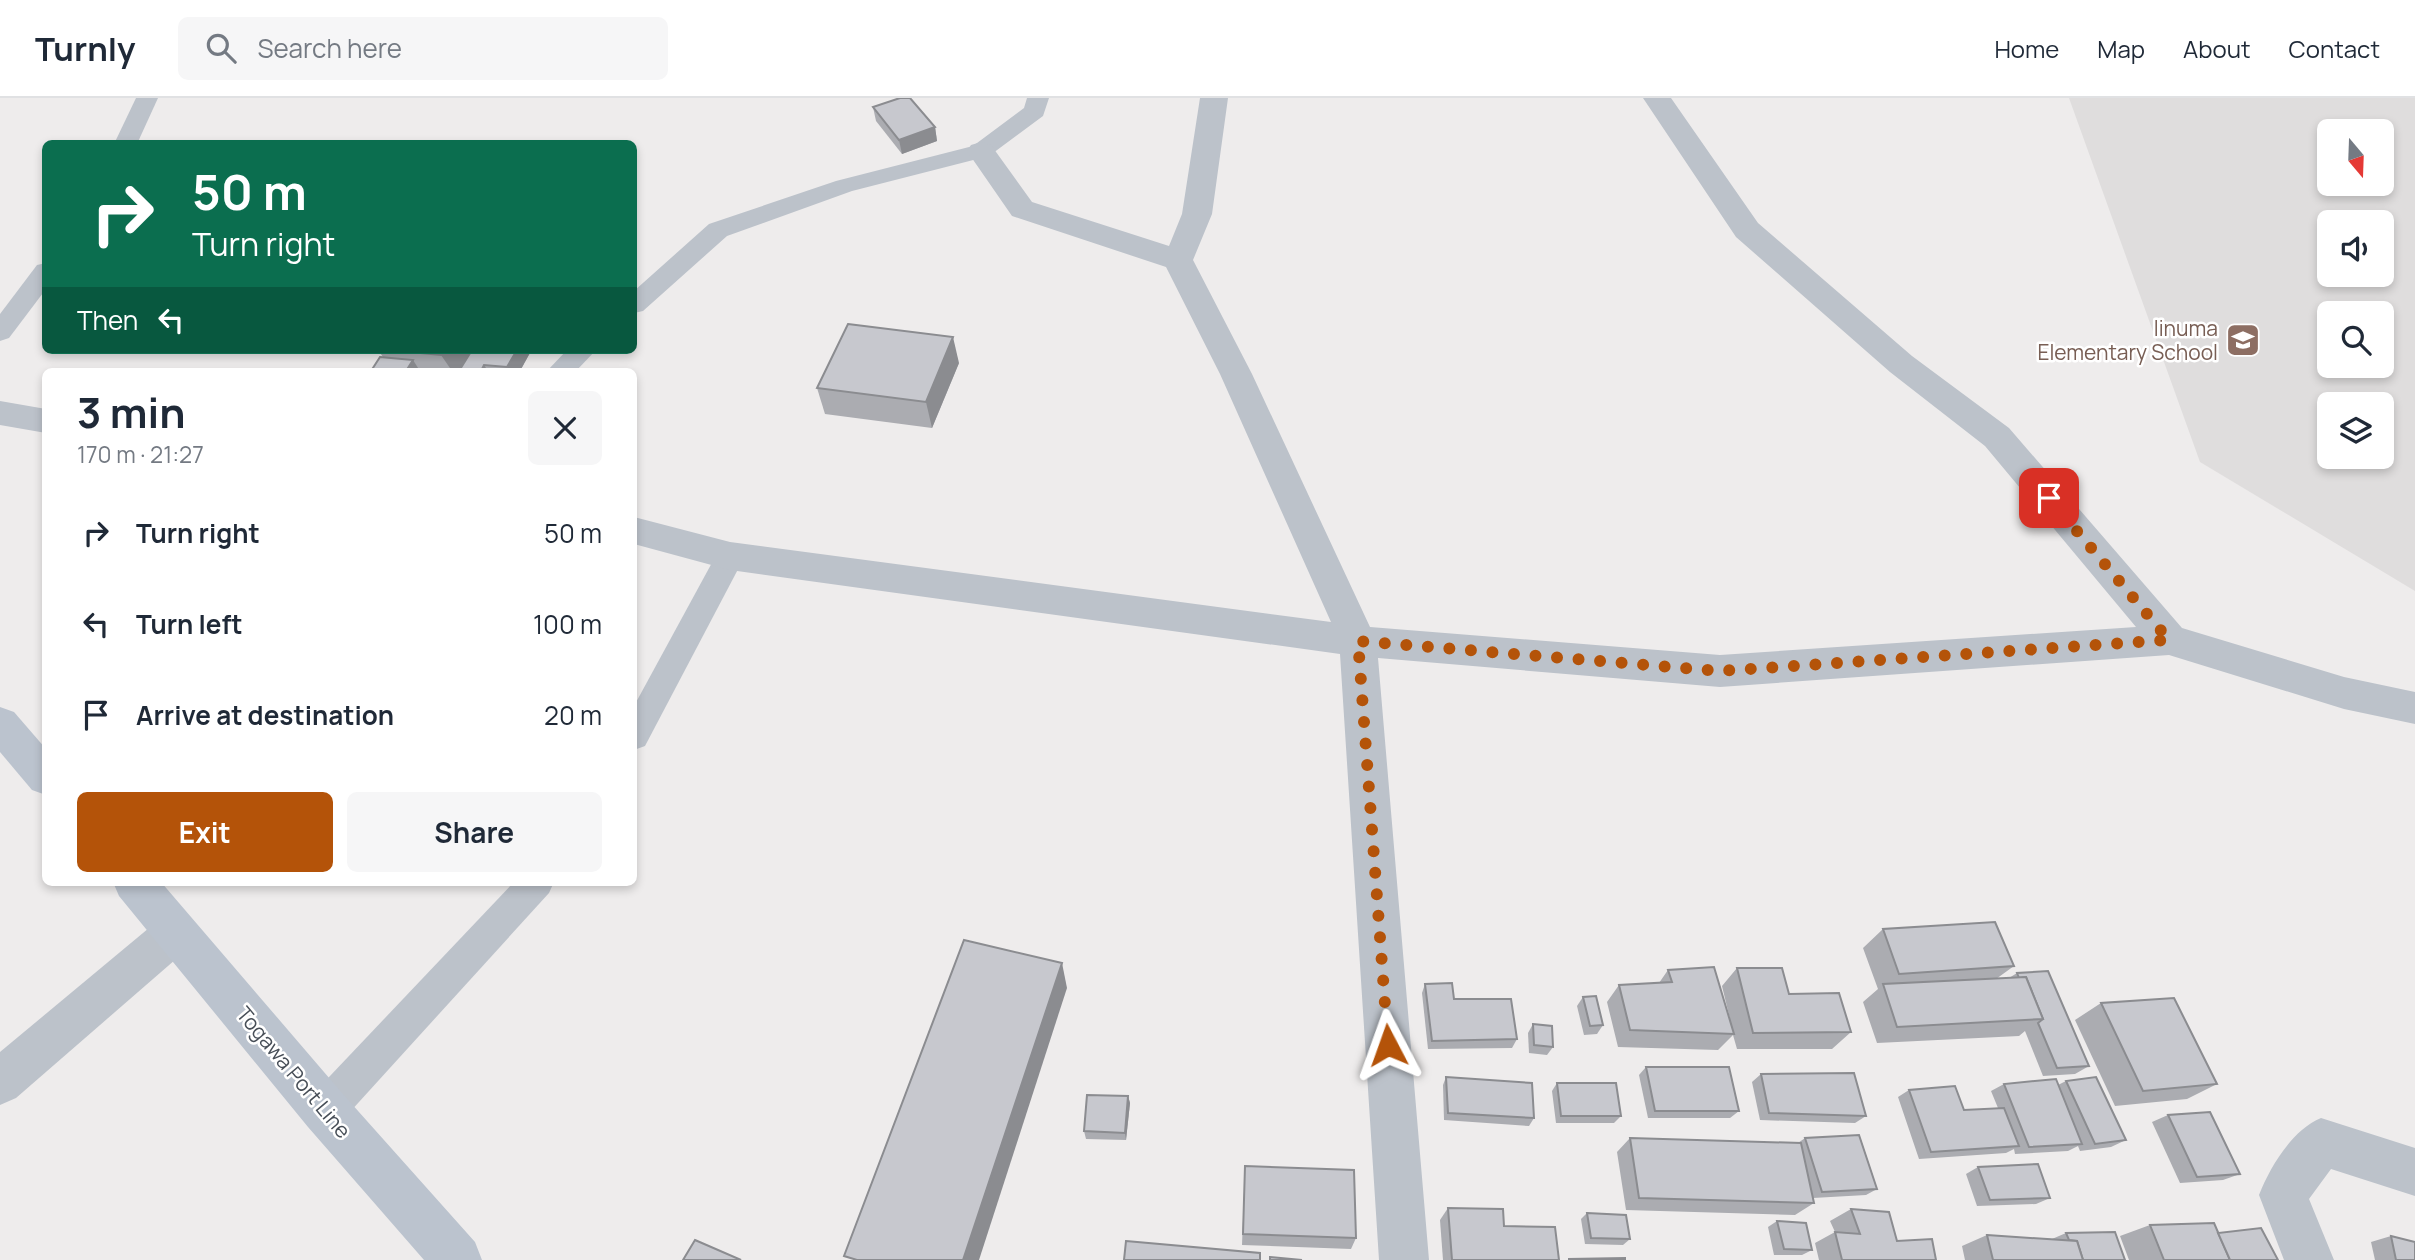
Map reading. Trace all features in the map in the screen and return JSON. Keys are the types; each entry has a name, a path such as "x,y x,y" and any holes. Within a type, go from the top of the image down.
{"main road":[{"path":"0,724 42,773"},
{"name":"Togawa Port Line","path":"137,886 325,1110 457,1260"}],"street":[{"path":"1178,260 1197,214 1214,98"},
{"path":"1657,98 1747,230 1900,364 1997,437 2169,640"},
{"path":"981,150 1022,209 1178,260 1236,374 1358,641 1404,1260"},
{"path":"0,413 42,420"},
{"path":"637,532 730,556 1358,641 1720,671 2169,640 2344,693 2415,708"},
{"path":"0,1082 176,932"},
{"path":"2309,1260 2283,1195 2320,1142 2415,1172"}],"lane":[{"path":"127,140 147,98"},
{"path":"637,302 718,229 844,186 981,150 1035,111 1038,98"},
{"path":"0,332 42,276"},
{"path":"563,368 579,354"},
{"path":"637,730 730,556"},
{"path":"325,1110 533,886"}],"shaded area":[{"name":"Iinuma Elementary School","path":"2069,98 2415,98 2415,591 2200,462"}],"building":[{"path":"900,98 910,98 935,127 899,140 873,107"},
{"path":"848,324 953,337 926,402 817,388"},
{"path":"470,354 515,354 507,367 484,365 482,368 461,368"},
{"path":"380,357 413,360 408,368 373,368"},
{"path":"1995,922 2014,966 1899,974 1883,929"},
{"path":"964,940 1062,963 963,1260 857,1260 844,1256"},
{"path":"1714,967 1734,1034 1630,1030 1619,985 1672,982 1668,970"},
{"path":"1737,968 1782,968 1789,994 1839,993 1851,1032 1753,1033"},
{"path":"2048,971 2089,1066 2057,1068 2038,1023 2043,1019 2026,977 2019,978 2017,973"},
{"path":"2026,977 2043,1019 1897,1027 1883,984"},
{"path":"1452,983 1454,999 1511,999 1517,1039 1432,1041 1425,984"},
{"path":"1596,996 1603,1025 1590,1026 1583,997"},
{"path":"2174,998 2217,1084 2143,1091 2101,1003"},
{"path":"1533,1024 1552,1026 1553,1047 1534,1045"},
{"path":"1646,1067 1729,1067 1739,1111 1655,1111"},
{"path":"1854,1073 1866,1116 1769,1113 1761,1074"},
{"path":"1446,1077 1532,1083 1534,1118 1448,1113"},
{"path":"2096,1077 2126,1140 2095,1144 2066,1081"},
{"path":"2056,1079 2082,1144 2029,1147 2004,1084"},
{"path":"1557,1083 1616,1083 1621,1116 1561,1116"},
{"path":"1955,1086 1964,1110 2004,1108 2019,1146 1931,1152 1909,1090"},
{"path":"1087,1095 1128,1096 1125,1133 1084,1131"},
{"path":"2210,1112 2240,1174 2197,1177 2168,1115"},
{"path":"1859,1135 1877,1189 1822,1192 1805,1138"},
{"path":"1630,1138 1801,1143 1814,1203 1639,1198"},
{"path":"2038,1164 2050,1198 1990,1200 1978,1167"},
{"path":"1245,1166 1354,1170 1356,1238 1243,1234"},
{"path":"1448,1208 1503,1209 1504,1226 1555,1227 1559,1260 1452,1260"},
{"path":"1851,1209 1889,1212 1897,1241 1932,1239 1936,1260 1842,1260 1835,1232 1860,1234"},
{"path":"1587,1213 1626,1215 1630,1239 1591,1238"},
{"path":"1777,1221 1806,1223 1812,1250 1784,1249"},
{"path":"2214,1223 2230,1260 2164,1260 2150,1225"},
{"path":"2261,1228 2278,1260 2230,1260 2218,1233"},
{"path":"2115,1232 2125,1260 2083,1260 2077,1241 2069,1240 2066,1233"},
{"path":"1987,1235 2077,1241 2083,1260 1993,1260"},
{"path":"2391,1236 2415,1242 2415,1260 2396,1260"},
{"path":"695,1240 741,1260 683,1260"},
{"path":"1126,1241 1260,1253 1260,1260 1124,1260"},
{"path":"1270,1257 1302,1260 1270,1260"},
{"path":"1569,1259 1625,1260 1569,1260"}],"place":[{"name":"Iinuma Elementary School","path":"2243,340"}],"route":[{"path":"1388,1045 1358,641 1720,671 2169,640 2049,498"}]}
